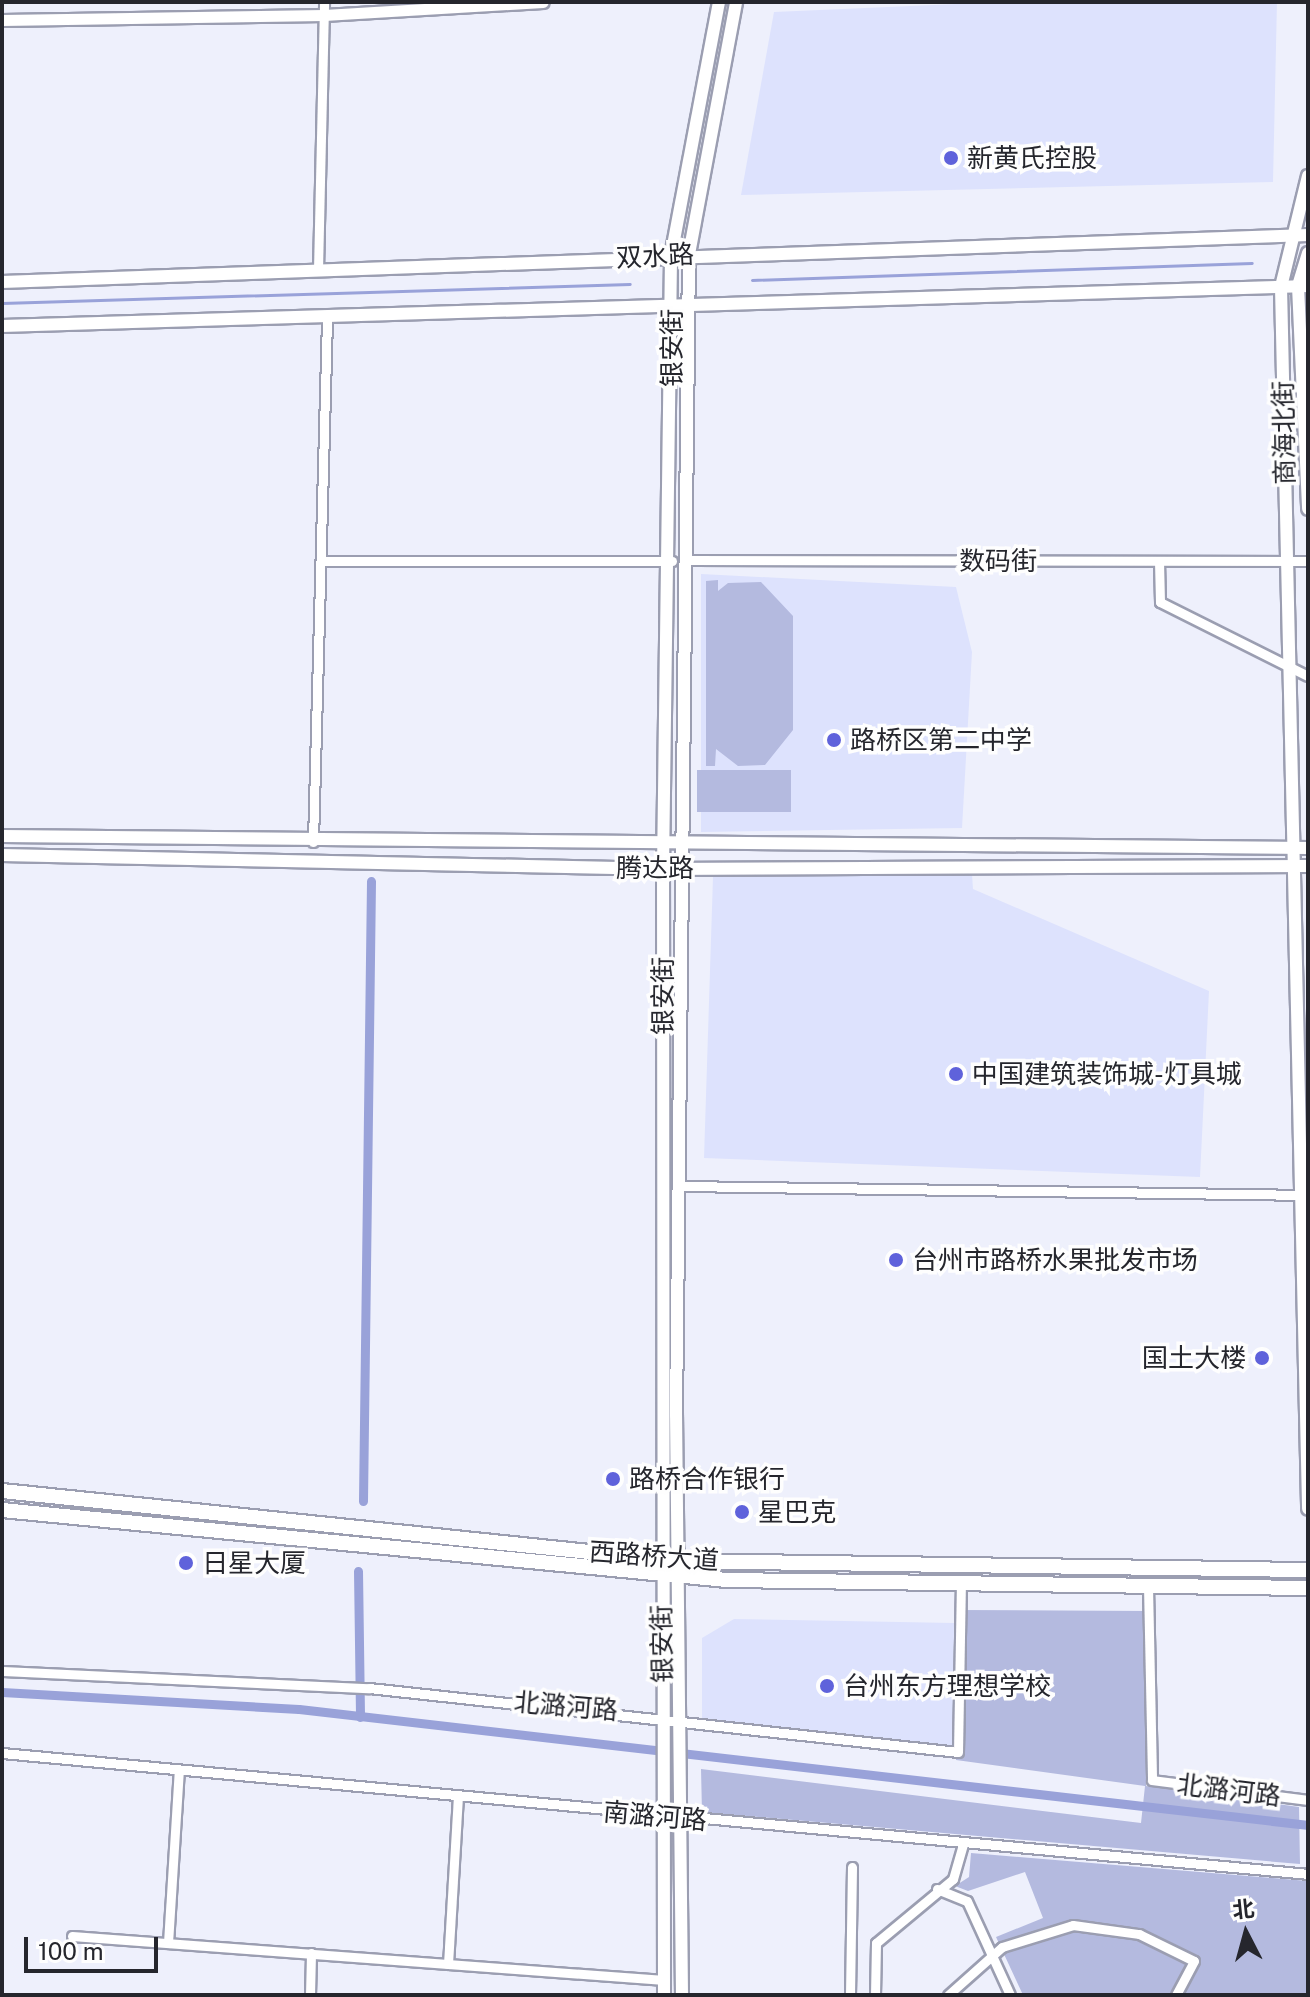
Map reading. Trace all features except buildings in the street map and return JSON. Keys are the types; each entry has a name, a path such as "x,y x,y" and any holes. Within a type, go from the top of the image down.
{"main road":[{"name":"银安街","path":"682,1995 680,1727 669,1567 663,869 672,561 671,256 719,2"},
{"name":"银安街","path":"664,1995 664,1724 681,1186 681,868 689,560 689,254 736,2"},
{"name":"商海北街","path":"1308,176 1281,287 1293,865 1306,1195 1308,1509"},
{"name":"双水路","path":"2,282 689,254 1308,235"},
{"name":"商海北街","path":"1308,253 1303,286 1308,509"},
{"name":"双水路","path":"2,326 1303,286"},
{"name":"腾达路","path":"2,836 682,847 1308,848"},
{"name":"腾达路","path":"2,855 663,869 1308,866"},
{"name":"西路桥大道","path":"2,1491 669,1567 1308,1570"},
{"name":"西路桥大道","path":"2,1510 669,1567 961,1583 1308,1588"}],"street":[{"path":"318,270 324,2"},
{"path":"2,20 324,15 543,2"},
{"path":"313,842 327,317"},
{"name":"数码街","path":"689,560 1308,561"},
{"path":"321,561 672,561"},
{"path":"1159,561 1160,602 1308,676"},
{"path":"681,1186 1306,1195"},
{"name":"北潞河路","path":"2,1671 369,1688 680,1727 958,1752 961,1583"},
{"name":"北潞河路","path":"1148,1586 1152,1780 1308,1800"},
{"name":"南潞河路","path":"2,1753 682,1819 1308,1874"},
{"path":"168,1943 179,1770"},
{"path":"448,1964 458,1797"},
{"path":"875,1995 876,1943 937,1889 953,1879 963,1843"},
{"path":"850,1995 852,1867"},
{"path":"937,1889 967,1901 1010,1995"},
{"path":"948,1995 993,1955 1034,1933 1106,1927 1194,1961 1176,1995"},
{"path":"72,1936 664,1980"},
{"path":"310,1995 311,1953"}],"shaded area":[{"path":"1002,2 1277,2 1273,182 741,195 774,12"},
{"name":"路桥区第二中学","path":"701,574 956,587 972,652 962,828 701,832"},
{"path":"718,580 718,591 728,583 761,582 793,616 793,730 765,765 738,766 716,749 715,766 706,766 706,581"},
{"path":"697,770 791,770 791,812 697,812"},
{"name":"中国建筑装饰城-灯具城","path":"972,874 973,889 1209,991 1200,1177 704,1158 713,877"},
{"path":"958,1610 1146,1611 1146,1786 1299,1807 1300,1864 702,1812 701,1769 1141,1823 1145,1786 956,1760"},
{"name":"台州东方理想学校","path":"734,1619 954,1623 953,1748 702,1725 702,1638"},
{"path":"971,1853 1308,1881 1308,1995 1023,1995 996,1937 1043,1918 1025,1872 968,1891 955,1886 969,1877"}],"waterway":[{"path":"752,280 1252,263"},
{"path":"2,303 630,284"},
{"path":"363,1501 371,881"},
{"path":"358,1571 360,1717"},
{"path":"2,1692 299,1709 1308,1825"}],"place":[{"name":"新黄氏控股","path":"951,158"},
{"name":"路桥区第二中学","path":"834,740"},
{"name":"中国建筑装饰城-灯具城","path":"956,1074"},
{"name":"台州市路桥水果批发市场","path":"896,1260"},
{"name":"国土大楼","path":"1262,1358"},
{"name":"路桥合作银行","path":"613,1479"},
{"name":"星巴克","path":"742,1512"},
{"name":"日星大厦","path":"186,1563"},
{"name":"台州东方理想学校","path":"827,1686"}]}
